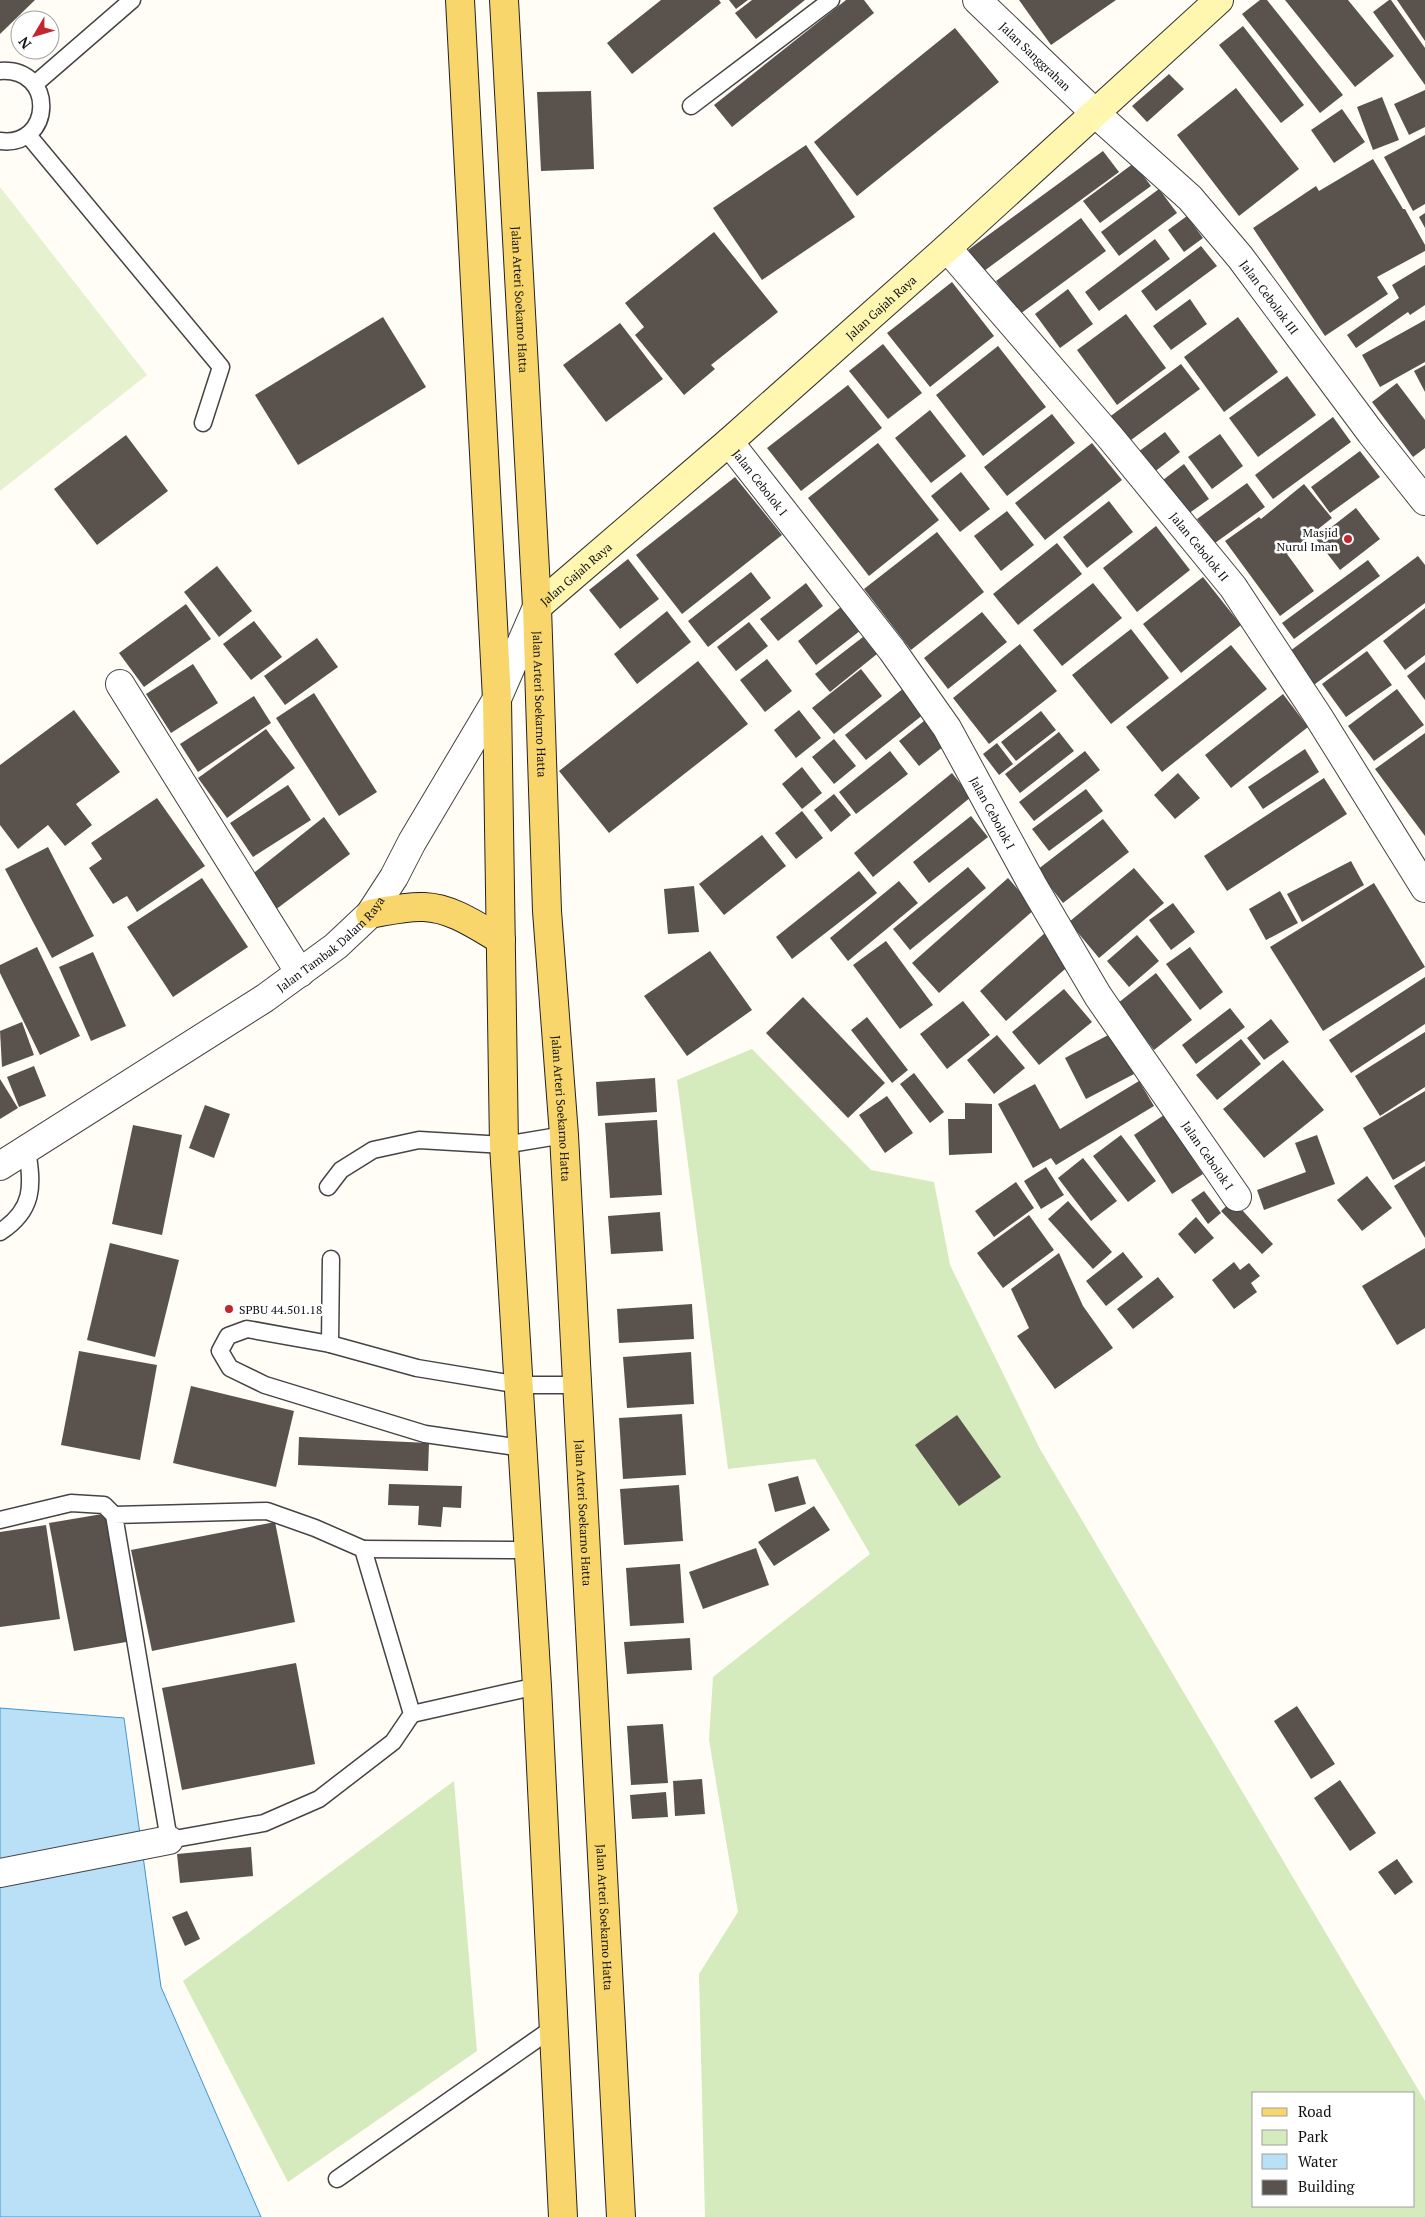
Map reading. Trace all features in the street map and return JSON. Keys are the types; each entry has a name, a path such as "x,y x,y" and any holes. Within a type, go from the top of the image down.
{"main road":[{"path":"460,0 496,699 502,940 504,1145 520,1384 563,2217"},
{"name":"Jalan Arteri Soekarno Hatta","path":"504,0 537,607 548,911 564,1135 621,2217"},
{"name":"Jalan Gajah Raya","path":"537,607 729,442 947,248 1212,2"},
{"path":"370,914 408,908 438,909 465,919 502,940"}],"street":[{"name":"Jalan Sanggrahan","path":"977,0 1094,112"},
{"name":"Jalan Cebolok III","path":"1094,112 1190,198 1240,258 1371,433 1425,500"},
{"name":"Jalan Cebolok II","path":"947,248 1110,437 1233,587 1422,876"},
{"name":"Jalan Cebolok I","path":"729,442 892,650 947,728 1032,884 1098,996 1237,1197"},
{"name":"Jalan Tambak Dalam Raya","path":"0,1166 250,1008 336,946 370,914 394,877 412,842 496,699 537,607"},
{"path":"120,684 300,973"},
{"path":"0,1874 169,1840"}],"lane":[{"path":"35,84 132,0"},
{"path":"691,106 831,0"},
{"path":"0,71 11,70 24,75 35,84 41,97 42,110 37,124 28,135 16,141 0,141"},
{"path":"28,135 221,367 203,423"},
{"path":"328,1187 341,1170 373,1150 419,1140 504,1145 564,1135"},
{"path":"0,1232 26,1208 32,1178 27,1150"},
{"path":"330,1344 331,1259"},
{"path":"522,1448 425,1434 265,1385 230,1368 220,1351 228,1336 247,1329 330,1344 417,1368 520,1384 577,1386"},
{"path":"0,1520 71,1504 104,1505 114,1515 169,1840 264,1823 319,1798 393,1742 412,1714 536,1686"},
{"path":"114,1515 267,1511 315,1528 363,1549 528,1550"},
{"path":"363,1549 412,1714"},
{"path":"337,2179 553,2028"}],"green space":[{"path":"0,187 147,375 0,491"},
{"path":"752,1049 871,1170 934,1182 950,1265 1040,1449 1425,2101 1425,2217 705,2217 699,1974 738,1912 709,1740 713,1677 870,1554 815,1459 728,1469 677,1080"},
{"path":"454,1781 477,2051 288,2182 183,1981"}],"water":[{"path":"0,1708 124,1718 161,1987 261,2217 0,2217"}],"building":[{"path":"0,0 35,0 25,10 10,10 10,24 0,34"},
{"path":"661,0 719,0 721,3 632,74 607,43"},
{"path":"729,0 748,0 736,9"},
{"path":"752,0 805,0 756,39 735,13"},
{"path":"846,0 864,0 874,13 732,127 714,105"},
{"path":"1019,0 1116,0 1051,45"},
{"path":"1260,0 1267,0 1343,95 1320,113 1242,14"},
{"path":"1285,0 1348,0 1394,56 1355,87"},
{"path":"1391,0 1425,48 1425,85 1373,12"},
{"path":"1397,0 1425,0 1425,41"},
{"path":"1243,26 1304,105 1281,123 1219,45"},
{"path":"955,28 999,82 857,196 814,142"},
{"path":"1169,74 1184,89 1147,122 1132,106"},
{"path":"1236,88 1299,169 1239,216 1177,135"},
{"path":"1425,90 1425,127 1409,135 1394,104"},
{"path":"591,91 594,169 541,171 537,92"},
{"path":"1382,97 1399,140 1373,150 1357,107"},
{"path":"1342,109 1365,142 1334,163 1311,130"},
{"path":"1425,135 1425,204 1413,211 1384,157"},
{"path":"806,145 855,217 762,280 713,208"},
{"path":"1103,151 1119,172 984,271 968,250"},
{"path":"1373,159 1403,209 1405,209 1425,245 1425,251 1377,277 1388,294 1325,336 1253,228 1316,186 1319,191"},
{"path":"1134,163 1151,186 1100,223 1083,201"},
{"path":"1159,189 1177,213 1119,256 1101,232"},
{"path":"1425,213 1425,228 1419,217"},
{"path":"1187,216 1203,238 1184,252 1168,230"},
{"path":"1081,218 1106,251 1020,314 996,281"},
{"path":"714,232 778,312 711,365 715,369 684,395 635,335 644,327 625,303"},
{"path":"1155,239 1170,259 1099,311 1085,292"},
{"path":"1201,246 1217,266 1156,311 1141,291"},
{"path":"1425,265 1425,305 1410,315 1408,312 1356,348 1347,335 1399,298 1392,285"},
{"path":"952,282 994,336 930,387 887,333"},
{"path":"1068,289 1093,324 1060,348 1035,314"},
{"path":"1190,299 1207,324 1171,350 1153,326"},
{"path":"1126,314 1166,368 1117,405 1077,350"},
{"path":"383,317 426,387 298,465 255,395"},
{"path":"1238,317 1278,372 1224,412 1184,357"},
{"path":"1425,320 1425,362 1380,387 1362,355"},
{"path":"620,323 663,379 606,422 563,365"},
{"path":"883,344 922,393 888,419 849,371"},
{"path":"998,346 1046,407 983,456 936,395"},
{"path":"1181,364 1200,389 1127,443 1108,418"},
{"path":"1425,365 1425,392 1414,371"},
{"path":"1287,376 1316,415 1258,457 1229,418"},
{"path":"1397,383 1425,420 1425,448 1413,457 1372,402"},
{"path":"848,385 882,428 801,491 767,448"},
{"path":"930,410 966,456 931,483 895,438"},
{"path":"1052,414 1075,443 1007,496 984,467"},
{"path":"1333,417 1351,442 1273,499 1255,475"},
{"path":"1165,432 1180,452 1153,473 1138,452"},
{"path":"1220,434 1243,466 1212,489 1188,457"},
{"path":"126,435 168,491 97,545 54,489"},
{"path":"878,443 939,520 869,576 808,498"},
{"path":"1092,443 1122,480 1045,540 1015,503"},
{"path":"1360,451 1380,477 1330,513 1311,487"},
{"path":"1184,464 1209,499 1188,514 1163,480"},
{"path":"961,472 990,509 960,532 931,496"},
{"path":"735,477 782,535 682,614 636,555"},
{"path":"1247,483 1265,507 1215,543 1197,519"},
{"path":"1304,484 1332,518 1287,554 1314,591 1280,616 1225,541 1259,517 1261,519"},
{"path":"1109,501 1133,532 1087,568 1063,537"},
{"name":"Masjid Nurul Iman","path":"1356,508 1380,539 1340,570 1316,539"},
{"path":"1007,511 1034,545 1001,571 974,536"},
{"path":"1156,526 1190,570 1137,612 1103,568"},
{"path":"937,532 984,592 911,650 864,589"},
{"path":"1057,543 1082,574 1018,625 993,594"},
{"path":"1418,556 1425,565 1425,603 1311,687 1286,654"},
{"path":"628,559 659,599 620,629 589,590"},
{"path":"1368,560 1380,576 1294,639 1282,623"},
{"path":"217,566 252,611 219,637 184,592"},
{"path":"751,572 771,598 708,647 688,621"},
{"path":"1203,577 1241,625 1181,673 1143,624"},
{"path":"806,583 823,606 778,641 760,619"},
{"path":"1093,583 1122,618 1062,666 1033,630"},
{"path":"846,603 865,627 816,665 798,641"},
{"path":"186,604 211,639 144,687 119,653"},
{"path":"1425,608 1425,655 1405,670 1383,641"},
{"path":"667,611 691,642 637,684 614,654"},
{"path":"982,612 1007,642 948,689 924,658"},
{"path":"254,621 282,657 251,680 223,644"},
{"path":"749,622 768,646 736,671 717,647"},
{"path":"1131,629 1169,678 1111,724 1072,675"},
{"path":"863,637 877,654 830,692 815,674"},
{"path":"317,638 338,667 285,705 264,676"},
{"path":"1020,644 1057,691 989,744 953,698"},
{"path":"1231,645 1267,689 1162,772 1126,727"},
{"path":"1367,651 1392,685 1346,717 1322,684"},
{"path":"767,659 792,691 765,712 740,680"},
{"path":"698,661 748,724 609,833 559,771"},
{"path":"1425,662 1425,700 1407,676"},
{"path":"193,664 218,703 171,733 146,694"},
{"path":"861,669 882,696 834,734 812,708"},
{"path":"909,684 929,710 866,760 845,735"},
{"path":"1397,689 1424,725 1374,761 1348,726"},
{"path":"314,693 377,792 339,816 276,718"},
{"path":"1283,694 1308,727 1231,788 1205,755"},
{"path":"254,696 271,723 198,772 180,744"},
{"path":"74,710 120,772 76,804 92,825 65,846 48,825 18,849 0,825 0,765"},
{"path":"799,710 821,738 796,758 774,730"},
{"path":"1041,711 1056,730 1016,761 1001,742"},
{"path":"929,717 949,742 919,766 899,741"},
{"path":"266,729 295,768 227,818 198,778"},
{"path":"1059,732 1074,751 1020,793 1005,774"},
{"path":"1425,733 1425,836 1375,769"},
{"path":"834,739 856,766 834,784 812,757"},
{"path":"997,743 1013,764 999,775 983,754"},
{"path":"1305,749 1319,772 1263,809 1248,787"},
{"path":"890,751 908,774 856,814 839,792"},
{"path":"1085,751 1100,770 1034,821 1019,802"},
{"path":"802,767 822,793 802,809 782,784"},
{"path":"952,773 971,797 873,877 854,853"},
{"path":"1178,773 1200,798 1175,819 1154,795"},
{"path":"1324,778 1347,814 1227,891 1204,856"},
{"path":"288,785 311,820 253,857 230,823"},
{"path":"1086,789 1103,811 1049,851 1032,829"},
{"path":"834,794 851,815 831,832 814,810"},
{"path":"157,798 205,866 137,912 127,896 113,904 89,868 102,859 91,843"},
{"path":"802,811 823,838 796,859 775,833"},
{"path":"971,816 988,837 929,883 913,862"},
{"path":"324,817 350,854 267,916 246,879"},
{"path":"1103,819 1129,852 1063,903 1037,870"},
{"path":"762,835 786,866 724,915 699,884"},
{"path":"48,847 94,936 52,958 5,869"},
{"path":"1351,861 1364,885 1302,922 1287,894"},
{"path":"968,867 986,888 910,950 893,929"},
{"path":"1134,868 1164,903 1099,958 1069,922"},
{"path":"859,871 877,893 792,959 776,937"},
{"path":"202,878 248,947 173,997 127,927"},
{"path":"1008,878 1035,909 939,993 912,963"},
{"path":"899,881 918,903 848,961 830,938"},
{"path":"1374,883 1425,967 1323,1031 1270,947"},
{"path":"694,886 699,932 668,934 664,889"},
{"path":"1280,891 1298,923 1266,940 1249,909"},
{"path":"1173,903 1195,932 1171,950 1149,920"},
{"path":"1046,932 1073,962 1006,1021 980,991"},
{"path":"1137,935 1159,961 1129,987 1107,961"},
{"path":"886,941 933,1005 900,1029 853,965"},
{"path":"37,947 80,1036 40,1055 0,973 0,965"},
{"path":"1190,947 1223,992 1200,1010 1166,964"},
{"path":"710,951 752,1010 687,1056 644,996"},
{"path":"93,952 126,1026 91,1041 59,967"},
{"path":"1156,973 1192,1020 1154,1050 1118,1003"},
{"path":"1425,977 1425,1024 1351,1073 1329,1040"},
{"path":"1064,989 1092,1022 1039,1065 1012,1032"},
{"path":"803,997 885,1083 848,1118 766,1033"},
{"path":"963,1001 990,1035 947,1069 920,1034"},
{"path":"1230,1008 1245,1027 1196,1064 1182,1045"},
{"path":"867,1017 908,1070 892,1083 851,1030"},
{"path":"1271,1019 1289,1042 1264,1060 1247,1038"},
{"path":"22,1022 34,1055 2,1067 0,1031"},
{"path":"1425,1032 1425,1087 1380,1116 1355,1076"},
{"path":"1112,1033 1134,1074 1086,1099 1065,1058"},
{"path":"997,1035 1025,1068 994,1094 967,1060"},
{"path":"1241,1039 1261,1064 1217,1100 1196,1075"},
{"path":"1283,1060 1324,1110 1264,1158 1223,1109"},
{"path":"34,1066 46,1096 19,1107 7,1077"},
{"path":"914,1073 944,1112 930,1123 900,1084"},
{"path":"655,1078 657,1112 598,1116 596,1082"},
{"path":"0,1079 18,1108 0,1119"},
{"path":"1139,1081 1154,1106 1056,1165 1051,1158 1033,1168 998,1104 1035,1084 1060,1129"},
{"path":"1425,1091 1425,1161 1393,1180 1363,1128"},
{"path":"887,1096 913,1133 885,1153 859,1115"},
{"path":"965,1103 992,1104 992,1153 949,1155 948,1119 965,1119"},
{"path":"205,1105 230,1114 214,1158 189,1148"},
{"path":"1164,1115 1203,1174 1172,1194 1134,1135"},
{"path":"657,1120 662,1195 610,1198 605,1123"},
{"path":"133,1125 182,1135 162,1235 112,1224"},
{"path":"1121,1135 1156,1181 1128,1202 1093,1156"},
{"path":"1317,1135 1335,1184 1264,1210 1257,1190 1306,1172 1295,1143"},
{"path":"1083,1158 1117,1201 1091,1221 1058,1178"},
{"path":"1425,1166 1425,1238 1394,1186"},
{"path":"1046,1167 1064,1195 1041,1209 1024,1181"},
{"path":"1367,1176 1392,1208 1362,1231 1337,1200"},
{"path":"1016,1182 1034,1208 994,1237 975,1211"},
{"path":"1204,1191 1221,1213 1208,1224 1191,1200"},
{"path":"1233,1200 1273,1244 1262,1254 1221,1211"},
{"path":"1068,1201 1112,1252 1093,1269 1048,1219"},
{"path":"660,1212 663,1251 611,1254 608,1216"},
{"path":"1029,1215 1054,1250 1003,1288 977,1253"},
{"path":"1196,1217 1214,1238 1195,1254 1178,1234"},
{"path":"110,1243 179,1260 155,1357 87,1340"},
{"path":"1425,1248 1425,1328 1397,1345 1362,1286"},
{"path":"1123,1252 1143,1277 1106,1306 1086,1281"},
{"path":"1059,1253 1083,1306 1113,1348 1055,1389 1017,1336 1029,1328 1011,1289"},
{"path":"1234,1262 1240,1270 1249,1263 1260,1276 1251,1283 1257,1292 1234,1309 1212,1280"},
{"path":"1158,1277 1174,1297 1133,1329 1117,1309"},
{"path":"692,1304 694,1339 619,1343 617,1309"},
{"path":"79,1351 157,1365 140,1460 61,1445"},
{"path":"691,1352 694,1404 627,1408 623,1357"},
{"path":"191,1386 294,1411 276,1487 173,1463"},
{"path":"682,1414 686,1475 623,1479 619,1418"},
{"path":"957,1415 1001,1477 959,1506 915,1445"},
{"path":"299,1437 429,1443 428,1471 298,1465"},
{"path":"798,1476 806,1504 775,1512 768,1484"},
{"path":"389,1484 462,1486 461,1508 443,1507 441,1527 418,1525 419,1506 388,1505"},
{"path":"679,1485 683,1541 624,1545 620,1489"},
{"path":"814,1506 830,1530 774,1566 758,1542"},
{"path":"108,1513 132,1641 74,1651 49,1523"},
{"path":"275,1522 295,1622 152,1651 131,1550"},
{"path":"46,1525 60,1619 0,1627 0,1532"},
{"path":"756,1548 769,1585 703,1609 689,1572"},
{"path":"680,1564 684,1623 630,1626 626,1568"},
{"path":"690,1638 692,1670 627,1674 624,1642"},
{"path":"296,1663 315,1764 182,1790 162,1688"},
{"path":"1297,1706 1335,1764 1311,1779 1274,1721"},
{"path":"663,1724 668,1783 631,1785 627,1726"},
{"path":"702,1779 705,1814 675,1816 673,1781"},
{"path":"1340,1780 1376,1833 1350,1851 1314,1798"},
{"path":"666,1792 668,1817 632,1819 630,1795"},
{"path":"251,1847 253,1876 180,1883 177,1854"},
{"path":"1397,1859 1413,1882 1395,1895 1378,1872"},
{"path":"187,1911 200,1939 185,1946 172,1917"}],"place":[{"name":"Masjid Nurul Iman","path":"1348,539"},
{"name":"SPBU 44.501.18","path":"229,1309"}]}
